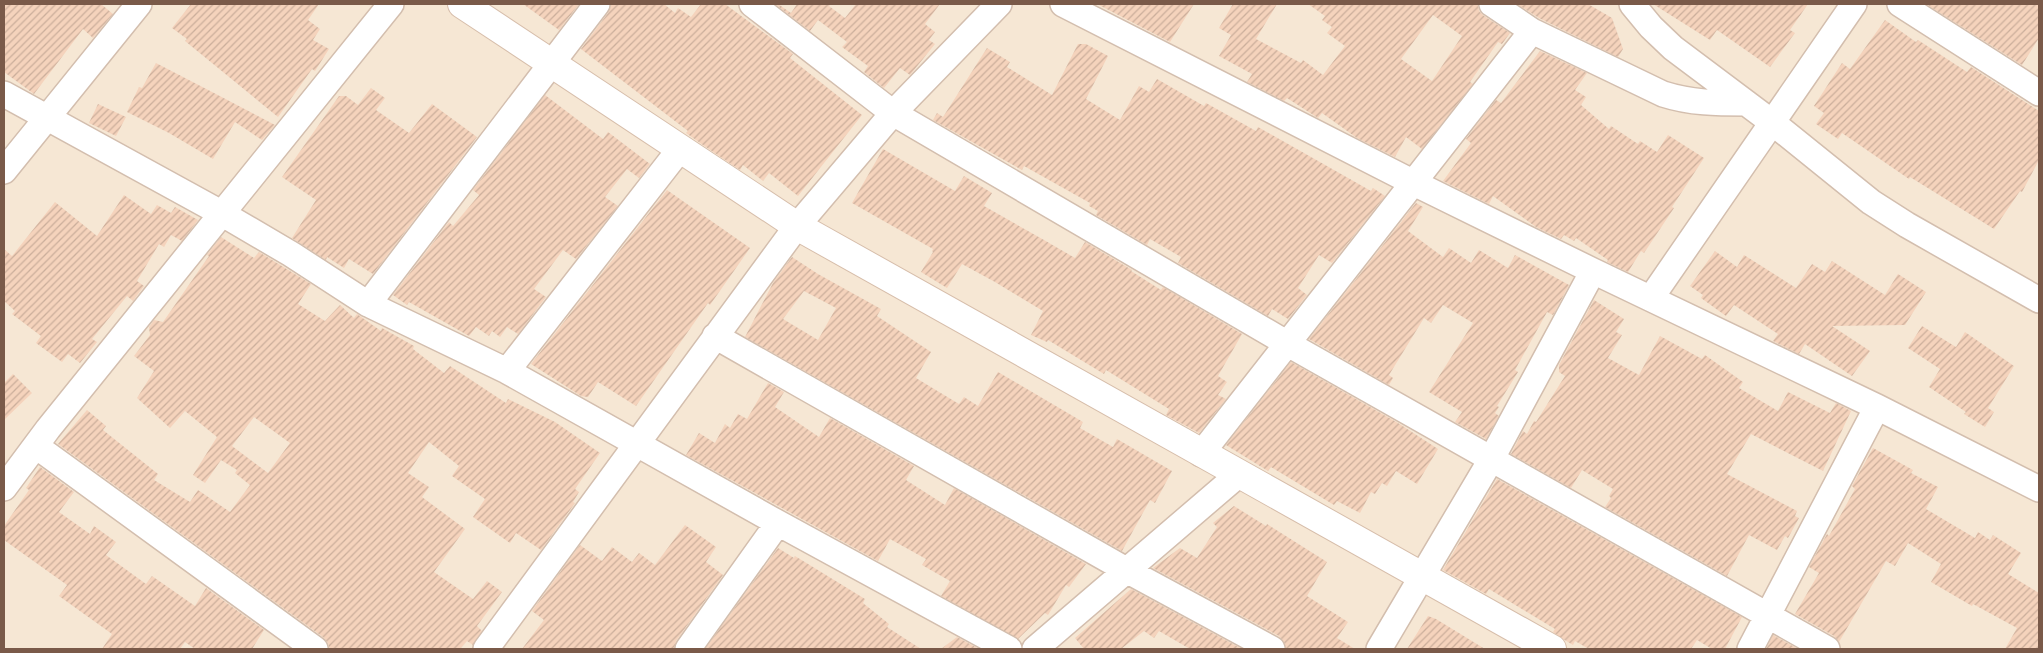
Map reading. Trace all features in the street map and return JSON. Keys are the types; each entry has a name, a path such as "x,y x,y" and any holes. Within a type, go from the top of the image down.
{"street":[{"path":"4,172 139,4"},
{"path":"8,472 36,446 221,213 391,4"},
{"path":"462,4 797,226 1552,649"},
{"path":"368,304 597,4"},
{"path":"752,4 893,112 1288,344 1827,649"},
{"path":"486,649 797,226 893,112 999,4"},
{"path":"1063,4 1414,183 1593,272 1877,407 2039,490"},
{"path":"1492,4 1663,94 1681,100 1701,103 1746,103"},
{"path":"1632,4 1651,27 1673,48 1772,122 1878,206 1907,225 2039,300"},
{"path":"1900,4 2039,93"},
{"path":"1650,298 1772,122 1848,5"},
{"path":"1201,454 1414,183 1527,21"},
{"path":"4,94 221,213 291,254 368,304 507,371 778,523 1009,649"},
{"path":"507,371 680,148"},
{"path":"1379,649 1492,458 1593,272"},
{"path":"715,336 1128,570 1272,649"},
{"path":"1750,649 1877,407"},
{"path":"36,446 315,649"},
{"path":"1035,649 1238,474"},
{"path":"688,649 778,523"}],"shaded area":[{"path":"4,4 2039,4 2039,649 4,649"}],"building":[{"path":"4,4 101,4 113,14 93,38 83,29 34,94 4,72"},
{"path":"191,4 319,4 308,20 320,29 313,40 329,49 315,71 312,69 278,117 185,41 187,39 172,28"},
{"path":"523,4 579,4 559,30"},
{"path":"611,4 664,4 675,13 678,8 691,17 701,4 725,4 793,54 790,58 862,115 798,196 769,173 763,181 743,165 740,170 686,133 688,131 581,49 608,13"},
{"path":"775,4 791,13 797,4 831,4 829,6 845,18 856,4 940,4 925,24 935,32 929,40 935,44 910,75 900,68 884,88 864,72 868,66 842,47 847,42 818,20 810,31"},
{"path":"1097,4 1194,4 1170,42"},
{"path":"1233,4 1277,4 1256,39 1301,63 1303,60 1323,75 1345,46 1327,33 1332,27 1322,20 1325,16 1308,4 1478,4 1479,11 1484,16 1510,33 1502,44 1498,42 1470,82 1473,84 1422,149 1406,137 1395,157 1357,138 1322,113 1318,118 1287,98 1284,101 1247,82 1252,74 1219,56 1231,35 1219,28","holes":["1433,15 1462,36 1432,81 1401,59"]},
{"path":"1517,4 1588,4 1612,18 1623,49 1618,57 1539,18"},
{"path":"1653,4 1808,4 1790,30 1795,33 1770,67 1717,30 1710,40"},
{"path":"1926,4 2039,4 2039,38 2022,65"},
{"path":"1885,20 1916,42 1918,40 1967,72 1971,67 2039,111 2039,160 2022,192 2020,191 1994,229 1910,177 1909,179 1842,133 1838,139 1816,124 1824,113 1814,106 1842,63 1850,69"},
{"path":"1078,44 1086,44 1108,56 1086,99 1120,120 1139,86 1149,92 1157,79 1204,106 1206,103 1256,131 1258,127 1371,191 1373,188 1385,196 1332,263 1319,255 1298,288 1307,295 1288,319 1272,309 1268,316 1178,263 1181,257 1150,239 1147,245 1096,215 1098,211 1089,206 1090,203 1024,166 1022,170 933,120 937,113 943,117 987,48 1010,62 1007,67 1052,95"},
{"path":"1540,51 1587,73 1575,90 1586,97 1581,105 1609,129 1611,126 1638,144 1640,141 1657,152 1668,135 1704,158 1644,253 1641,251 1628,272 1607,262 1608,260 1576,238 1574,241 1564,235 1561,239 1536,227 1493,196 1489,204 1443,181 1471,143 1466,139 1496,100 1501,103"},
{"path":"156,63 275,125 262,140 235,122 213,159 169,133 127,112 139,87 142,88"},
{"path":"371,88 385,98 376,110 409,133 432,104 477,137 373,274 349,259 344,268 327,257 326,260 292,238 316,200 282,177 339,96 346,96 358,105"},
{"path":"545,95 603,139 608,132 650,164 639,178 627,169 605,197 618,206 576,259 563,250 534,289 546,297 518,334 507,327 500,337 492,331 489,336 476,327 469,336 409,302 407,305 393,295 449,222 453,226 479,195 473,190"},
{"path":"98,104 126,117 116,136 89,123"},
{"path":"883,149 955,191 964,176 992,193 984,206 1075,258 1085,242 1161,290 1163,287 1242,334 1218,376 1227,382 1218,395 1226,399 1199,433 1166,415 1169,409 1106,370 1104,374 1048,340 1047,342 1031,335 1043,311 995,282 962,264 947,288 921,272 933,249 852,203"},
{"path":"667,190 750,248 710,305 708,303 636,406 598,382 588,397 581,396 531,364"},
{"path":"124,195 151,214 157,205 171,213 175,207 198,220 182,241 171,235 164,247 159,244 137,281 144,286 133,301 127,296 92,339 97,342 80,363 68,354 62,362 36,343 41,336 12,314 15,311 4,301 4,249 12,256 55,202 97,236"},
{"path":"1416,203 1423,207 1408,231 1443,257 1449,248 1471,263 1479,250 1508,268 1515,255 1569,285 1553,315 1547,312 1515,370 1518,372 1497,406 1499,407 1495,413 1499,416 1486,439 1455,422 1462,412 1429,392 1473,323 1443,305 1431,323 1424,318 1389,375 1393,378 1389,385 1309,339"},
{"path":"221,237 254,258 259,252 311,284 298,304 325,321 340,305 354,318 357,314 381,331 382,328 414,346 413,349 444,373 450,366 506,403 508,399 555,422 600,453 575,489 579,492 573,502 575,503 541,550 516,533 510,543 473,517 485,499 452,476 459,466 429,442 408,473 429,487 422,497 465,529 434,572 473,599 487,581 502,592 477,626 482,631 473,645 467,641 460,649 329,649 328,643 323,637 58,444 87,410 106,426 103,430 158,474 154,480 190,502 198,490 230,512 250,485 235,473 237,470 221,460 205,483 193,475 217,437 185,411 170,428 137,398 154,371 134,356 150,335 149,327 154,320 163,322 209,256 207,255","holes":["254,417 290,443 268,473 232,446"]},
{"path":"1715,251 1737,267 1744,255 1796,288 1812,264 1825,272 1832,261 1885,295 1898,274 1926,292 1905,325 1832,326 1870,351 1852,376 1805,344 1799,354 1773,341 1778,334 1734,305 1726,316 1701,298 1703,295 1690,286"},
{"path":"792,257 818,274 881,309 877,316 931,352 916,378 959,404 964,397 978,406 998,372 1083,422 1080,428 1113,447 1117,439 1172,471 1155,503 1150,500 1122,551 745,337 773,283","holes":["804,291 836,308 818,340 783,319"]},
{"path":"1594,300 1624,319 1616,332 1622,335 1608,358 1639,375 1660,336 1702,359 1705,355 1743,382 1739,388 1778,411 1788,392 1830,413 1836,403 1851,411 1823,471 1751,434 1727,474 1797,511 1795,516 1799,518 1788,538 1785,536 1777,550 1749,535 1727,576 1605,507 1611,498 1609,496 1613,489 1582,470 1571,488 1511,454 1523,431 1527,434 1565,376 1559,372 1559,365"},
{"path":"1922,326 1956,347 1965,332 2014,366 1988,408 1994,412 1985,427 1964,414 1966,412 1929,387 1940,369 1908,348"},
{"path":"1291,362 1398,423 1438,449 1417,484 1396,471 1387,486 1382,483 1375,494 1371,492 1360,513 1337,501 1334,505 1271,467 1268,471 1226,445"},
{"path":"13,374 32,393 4,420 4,383"},
{"path":"768,383 784,392 775,407 819,437 830,418 914,466 906,480 945,505 954,488 1086,564 1069,587 1066,585 1048,615 1045,613 1018,639 941,596 950,581 922,565 926,559 890,539 878,561 686,455 699,433 715,443 725,424 730,428 738,414 747,419"},
{"path":"1873,448 1913,470 1911,473 1938,487 1926,509 1975,538 1978,532 1990,540 1993,535 2021,553 2008,574 2039,593 2039,649 2005,649 2017,628 1973,604 1972,606 1931,582 1941,564 1908,543 1895,566 1886,561 1839,642 1834,636 1795,614 1819,573 1809,567 1855,489 1852,486"},
{"path":"40,467 74,492 59,512 90,534 94,526 116,542 106,555 146,584 152,576 195,606 206,588 264,630 252,649 195,649 185,642 180,649 102,649 112,634 59,596 67,585 4,540 4,526 29,490 26,488"},
{"path":"1497,479 1742,617 1725,649 1712,649 1697,640 1691,649 1589,649 1575,641 1573,645 1553,632 1555,629 1489,589 1486,594 1443,570"},
{"path":"1234,506 1266,526 1267,524 1327,562 1307,596 1348,622 1337,638 1355,649 1286,649 1284,642 1279,636 1153,568 1180,548 1197,558 1217,527 1213,523"},
{"path":"685,525 716,547 706,562 723,575 676,641 674,649 522,649 544,620 532,611 580,545 602,561 612,547 632,562 639,553 655,565"},
{"path":"778,548 794,558 795,556 865,599 863,603 889,624 887,627 921,649 705,649"},
{"path":"1131,589 1242,649 1190,649 1159,631 1154,638 1144,631 1121,649 1084,649 1075,638"},
{"path":"1428,616 1436,619 1485,649 1407,649"},
{"path":"1773,635 1798,649 1766,649"},
{"path":"957,637 979,649 941,649"}]}
